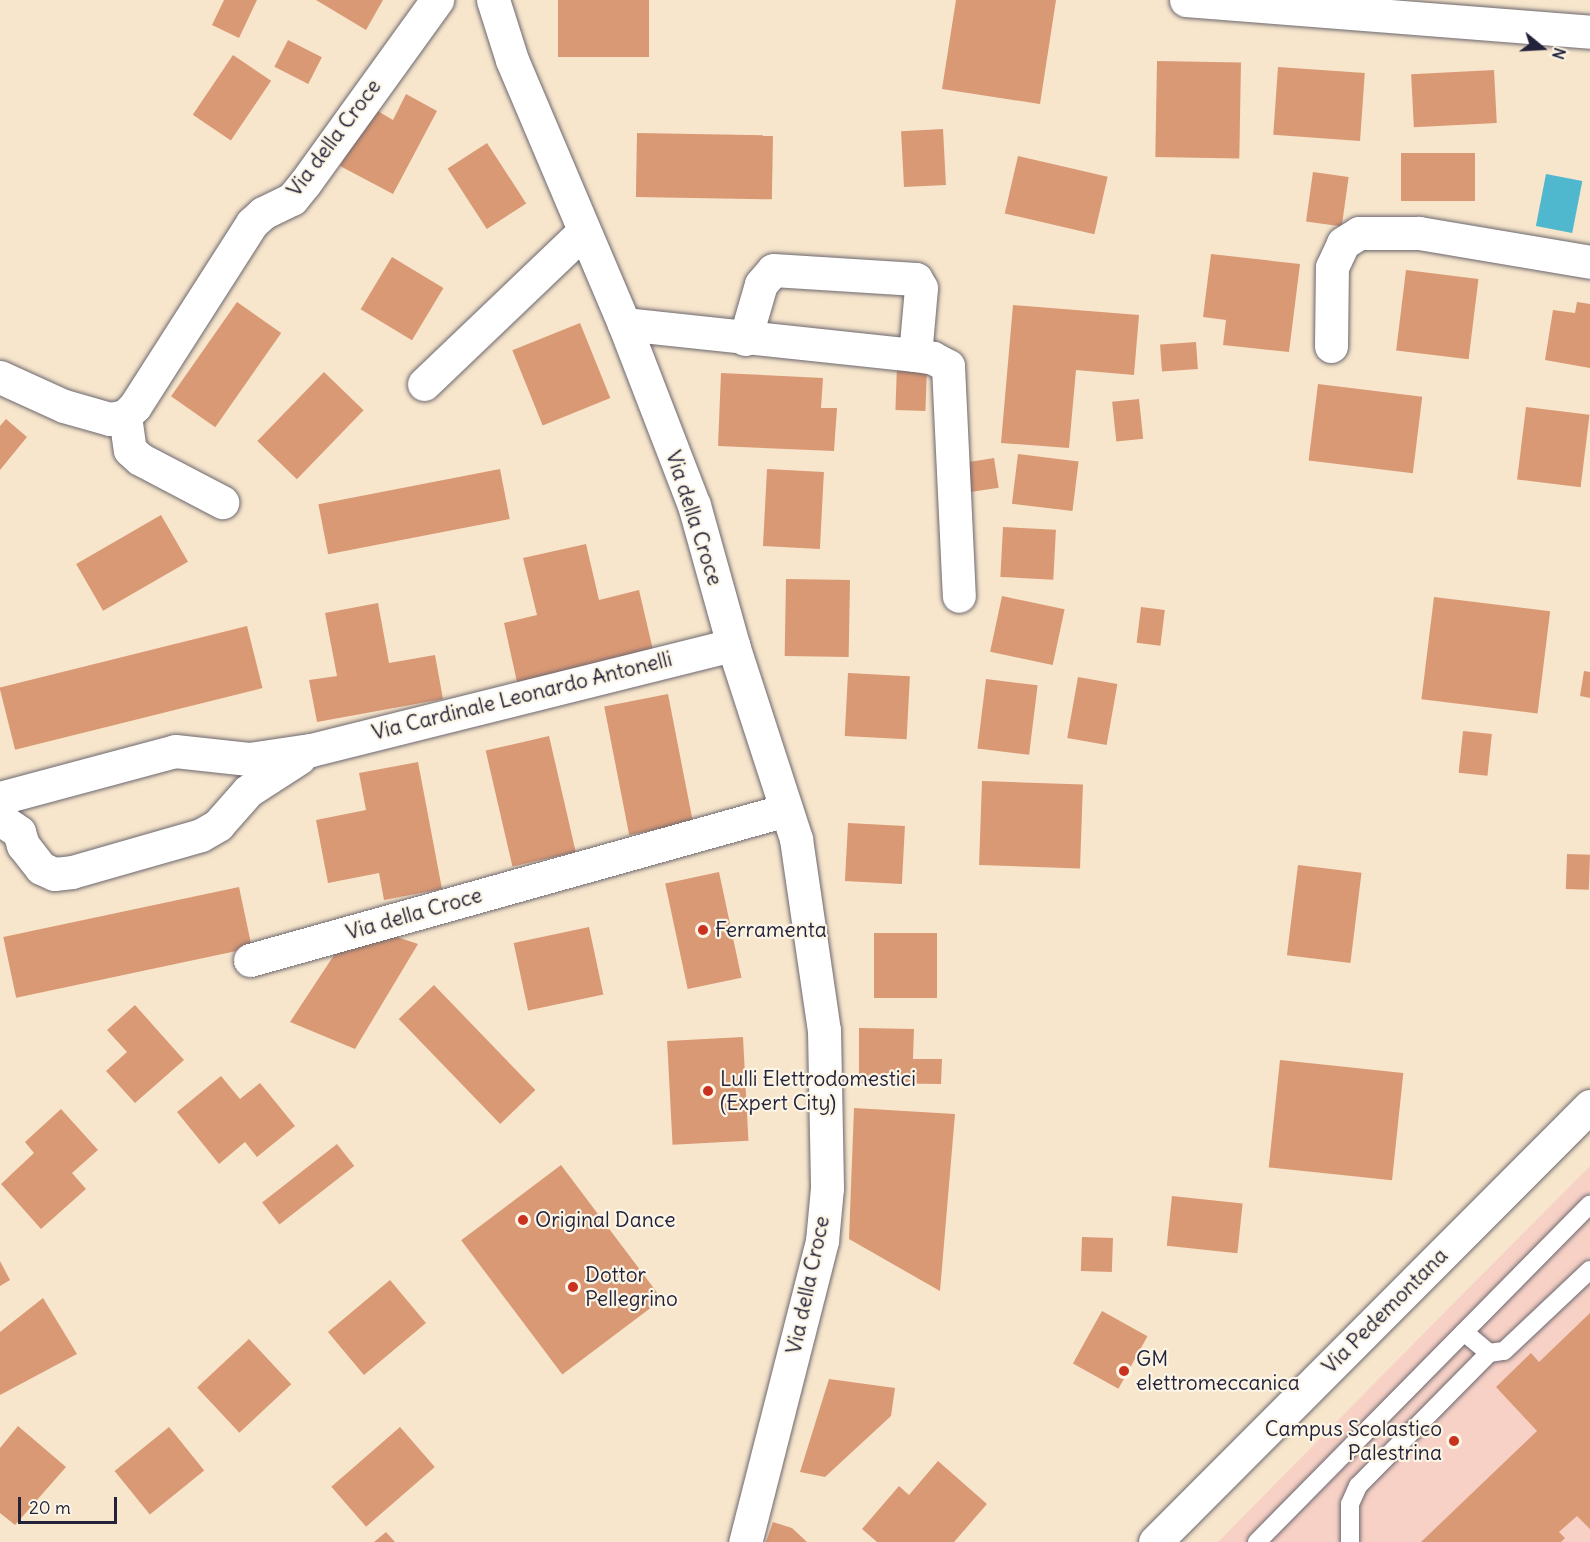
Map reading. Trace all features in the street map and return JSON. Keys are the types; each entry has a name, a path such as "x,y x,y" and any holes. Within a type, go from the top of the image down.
{"street":[{"name":"Via della Croce","path":"125,416 135,406 252,223 263,213 292,199 437,0"},
{"name":"Via della Croce","path":"493,0 512,60 624,324 694,505 733,645 796,839 824,1030 827,1188 822,1241 745,1542"},
{"path":"1186,0 1590,32"},
{"path":"424,384 584,231"},
{"path":"1331,346 1332,267 1343,243 1359,233 1419,233 1590,262"},
{"path":"745,339 761,284 773,270 916,279 921,288 915,355"},
{"path":"624,324 745,339 915,355 933,358 948,366 951,386 959,596"},
{"path":"0,377 64,406 110,419 125,416 130,450 140,459 222,502"},
{"name":"Via Cardinale Leonardo Antonelli","path":"0,798 175,750 249,759 311,750 733,645"},
{"name":"Via Cardinale Leonardo Antonelli","path":"0,819 19,832 23,845 41,868 54,874 72,872 201,835 218,825 248,790 311,750"},
{"name":"Via della Croce","path":"250,960 786,810"},
{"name":"Via Pedemontana","path":"1155,1542 1590,1106"}],"lane":[{"path":"1257,1542 1590,1204"},
{"path":"1350,1542 1349,1510 1358,1486 1489,1353 1504,1352 1590,1270"},
{"path":"1464,1332 1489,1353"}],"shaded area":[{"name":"Campus Scolastico Palestrina","path":"1590,1166 1590,1542 1218,1542 1434,1323"}],"water":[{"path":"1546,174 1582,181 1572,233 1536,226"}],"building":[{"path":"224,0 257,0 239,38 212,25"},
{"path":"316,0 383,0 366,30"},
{"path":"558,0 649,0 649,57 558,57"},
{"path":"956,0 1056,0 1040,104 942,89"},
{"path":"288,40 322,57 308,84 274,67"},
{"path":"233,55 271,81 231,140 193,115"},
{"path":"1157,61 1241,62 1239,158 1155,157"},
{"path":"1278,67 1365,73 1360,141 1273,135"},
{"path":"1494,70 1497,123 1414,127 1411,74"},
{"path":"406,94 437,111 393,194 340,166 371,107 393,120"},
{"path":"943,129 946,185 904,187 901,131"},
{"path":"637,133 773,135 772,199 636,197"},
{"path":"487,143 526,203 487,229 448,169"},
{"path":"1401,153 1475,153 1475,201 1401,201"},
{"path":"1018,156 1108,177 1094,234 1005,213"},
{"path":"1313,172 1349,177 1342,227 1306,222"},
{"path":"1211,254 1300,264 1289,352 1223,345 1226,320 1203,317"},
{"path":"392,257 443,288 412,340 361,309"},
{"path":"1406,270 1478,279 1469,359 1396,350"},
{"path":"237,302 281,333 215,427 171,396"},
{"path":"1577,302 1590,304 1590,368 1545,360 1553,310 1575,313"},
{"path":"1013,305 1139,315 1134,375 1076,370 1069,448 1001,443"},
{"path":"580,323 610,398 543,425 512,350"},
{"path":"1196,342 1198,369 1162,371 1160,345"},
{"path":"897,365 927,366 925,411 895,410"},
{"path":"324,372 364,410 297,479 257,441"},
{"path":"721,373 823,378 821,408 837,408 834,451 718,446"},
{"path":"1318,384 1422,397 1413,473 1309,460"},
{"path":"1139,399 1143,439 1116,442 1112,402"},
{"path":"1526,407 1590,415 1581,487 1517,479"},
{"path":"6,419 27,437 0,470 0,426"},
{"path":"1018,454 1079,461 1072,511 1012,504"},
{"path":"994,458 999,488 969,492 964,463"},
{"path":"500,469 510,519 328,554 318,504"},
{"path":"767,469 824,472 820,549 763,546"},
{"path":"161,515 188,562 103,611 76,564"},
{"path":"1003,527 1056,530 1053,580 1000,577"},
{"path":"586,544 599,600 639,590 653,650 517,682 504,623 537,615 523,558"},
{"path":"786,579 850,580 849,657 785,656"},
{"path":"1002,596 1065,609 1053,665 990,652"},
{"path":"1434,597 1550,611 1538,713 1421,699"},
{"path":"378,603 389,663 435,655 443,699 317,722 309,680 337,676 325,613"},
{"path":"1141,607 1165,610 1160,646 1137,643"},
{"path":"247,626 262,688 15,750 0,688"},
{"path":"1584,671 1590,672 1590,698 1580,696"},
{"path":"848,673 910,676 907,739 845,736"},
{"path":"1078,677 1117,684 1107,745 1067,738"},
{"path":"986,679 1038,685 1029,755 977,748"},
{"path":"668,694 693,823 629,835 604,706"},
{"path":"1463,731 1492,734 1487,776 1459,773"},
{"path":"549,736 576,852 512,867 486,751"},
{"path":"418,762 442,889 384,900 379,873 328,883 316,820 366,810 359,773"},
{"path":"982,781 1083,785 1080,868 979,865"},
{"path":"848,823 905,826 902,884 845,881"},
{"path":"1567,854 1590,855 1589,890 1566,889"},
{"path":"1298,865 1362,873 1350,963 1287,955"},
{"name":"Ferramenta","path":"719,872 741,978 688,989 665,883"},
{"path":"239,887 252,948 16,998 3,937"},
{"path":"589,927 603,994 528,1011 514,943"},
{"path":"874,933 937,933 937,998 874,998"},
{"path":"391,935 418,944 355,1049 290,1022 338,949"},
{"path":"434,985 535,1090 500,1124 399,1019"},
{"path":"135,1005 184,1060 135,1103 106,1071 127,1052 107,1030"},
{"path":"859,1028 914,1029 913,1059 942,1059 941,1084 859,1083"},
{"name":"Lulli Elettrodomestici (Expert City)","path":"743,1037 748,1141 673,1145 667,1041"},
{"path":"1280,1060 1403,1073 1392,1180 1269,1167"},
{"path":"221,1076 240,1099 260,1083 295,1126 257,1157 245,1142 219,1164 177,1112"},
{"path":"854,1108 955,1114 940,1291 849,1239"},
{"path":"61,1109 98,1150 72,1173 86,1189 41,1229 1,1184 34,1153 25,1142"},
{"path":"337,1144 354,1166 279,1225 262,1202"},
{"name":"Dottor Pellegrino","path":"561,1165 662,1299 562,1374 461,1240"},
{"path":"1172,1196 1243,1203 1237,1253 1167,1246"},
{"path":"1082,1237 1113,1238 1112,1272 1081,1271"},
{"path":"0,1261 10,1280 0,1286"},
{"path":"390,1280 426,1323 364,1375 328,1332"},
{"path":"43,1298 77,1354 0,1395 0,1332"},
{"path":"1102,1311 1147,1336 1118,1389 1073,1363"},
{"path":"1590,1313 1590,1529 1577,1516 1559,1532 1565,1538 1561,1542 1421,1542 1537,1431 1496,1387 1531,1353 1539,1362"},
{"path":"249,1339 291,1384 239,1433 197,1387"},
{"path":"829,1379 895,1388 891,1416 825,1477 800,1472"},
{"path":"18,1426 66,1467 15,1525 0,1513 0,1448"},
{"path":"169,1427 204,1471 150,1515 115,1471"},
{"path":"400,1427 435,1467 366,1527 331,1487"},
{"path":"938,1461 987,1504 954,1542 877,1542 862,1529 899,1486 909,1495"},
{"path":"773,1522 792,1528 807,1542 766,1542"},
{"path":"386,1532 395,1542 374,1542"}],"place":[{"name":"Ferramenta","path":"703,930"},
{"name":"Lulli Elettrodomestici (Expert City)","path":"708,1091"},
{"name":"Original Dance","path":"523,1220"},
{"name":"Dottor Pellegrino","path":"573,1287"},
{"name":"GM elettromeccanica","path":"1124,1371"},
{"name":"Campus Scolastico Palestrina","path":"1454,1441"}]}
